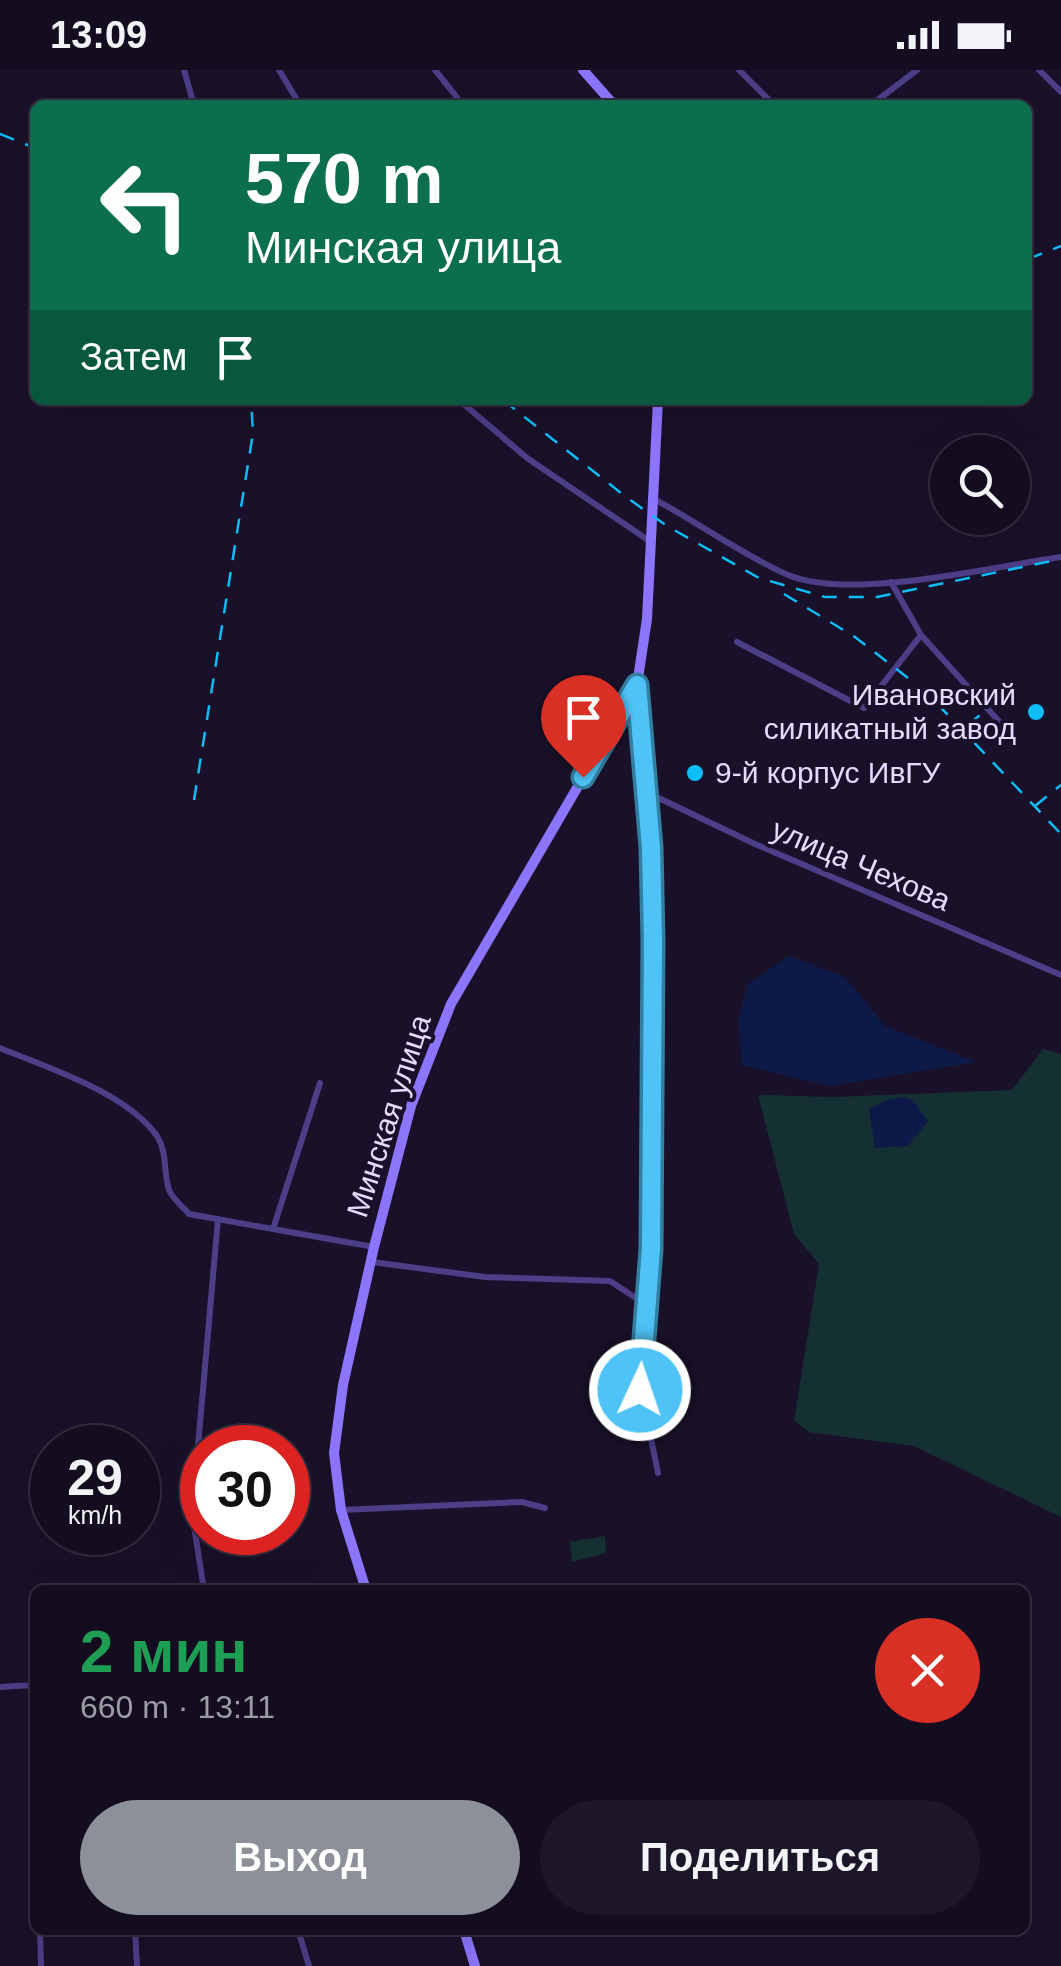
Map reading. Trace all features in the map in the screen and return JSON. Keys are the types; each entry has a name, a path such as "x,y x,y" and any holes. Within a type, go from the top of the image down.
{"main road":[{"path":"583,70 610,100"},
{"name":"Минская улица","path":"364,1585 341,1510 334,1453 343,1385 370,1262 411,1106 451,1004 637,685 646,634 658,405"},
{"path":"466,1935 475,1966"}],"street":[{"path":"184,70 193,100"},
{"path":"280,70 297,100"},
{"path":"435,70 459,100"},
{"path":"739,70 769,100"},
{"path":"877,100 917,70"},
{"path":"1039,70 1061,92"},
{"path":"464,405 528,458 652,543"},
{"path":"654,499 789,576 835,586 891,582 1061,557"},
{"path":"891,582 921,636 1014,738"},
{"path":"738,642 864,708 921,636"},
{"path":"637,685 653,941 651,1249 640,1390 658,1473"},
{"name":"улица Чехова","path":"646,792 756,844 1061,975"},
{"path":"0,1048 101,1092 135,1114 156,1136 166,1156 169,1192 189,1214 374,1246"},
{"path":"273,1229 320,1082"},
{"path":"203,1585 194,1526 195,1488 218,1219"},
{"path":"370,1262 485,1277 610,1281 644,1304"},
{"path":"341,1510 522,1502 545,1508"},
{"path":"0,1687 30,1685"},
{"path":"40,1935 41,1966"},
{"path":"136,1935 137,1966"},
{"path":"299,1935 308,1966"}],"green space":[{"path":"1043,1049 1061,1054 1061,1517 914,1446 809,1432 794,1421 819,1264 794,1234 758,1095 834,1097 1012,1090"},
{"path":"605,1536 606,1553 572,1562 570,1542"}],"water":[{"path":"789,956 845,977 885,1026 976,1062 830,1086 742,1065 738,1021 748,984"},
{"path":"903,1097 913,1100 928,1121 908,1146 875,1148 869,1109"}],"railway":[{"path":"0,134 30,146"},
{"path":"1032,257 1061,246"},
{"path":"194,800 253,433 251,405"},
{"path":"509,405 667,526 759,578 825,597 877,597 1061,559"},
{"path":"784,594 855,637 926,692 1061,834"},
{"path":"968,725 1006,693"},
{"path":"1035,806 1061,785"}],"place":[{"name":"Ивановский силикатный завод","path":"1036,712"},
{"name":"9-й корпус ИвГУ","path":"695,773"}],"route":[{"path":"583,777 637,685 651,847 653,941 651,1249 640,1390"}]}
